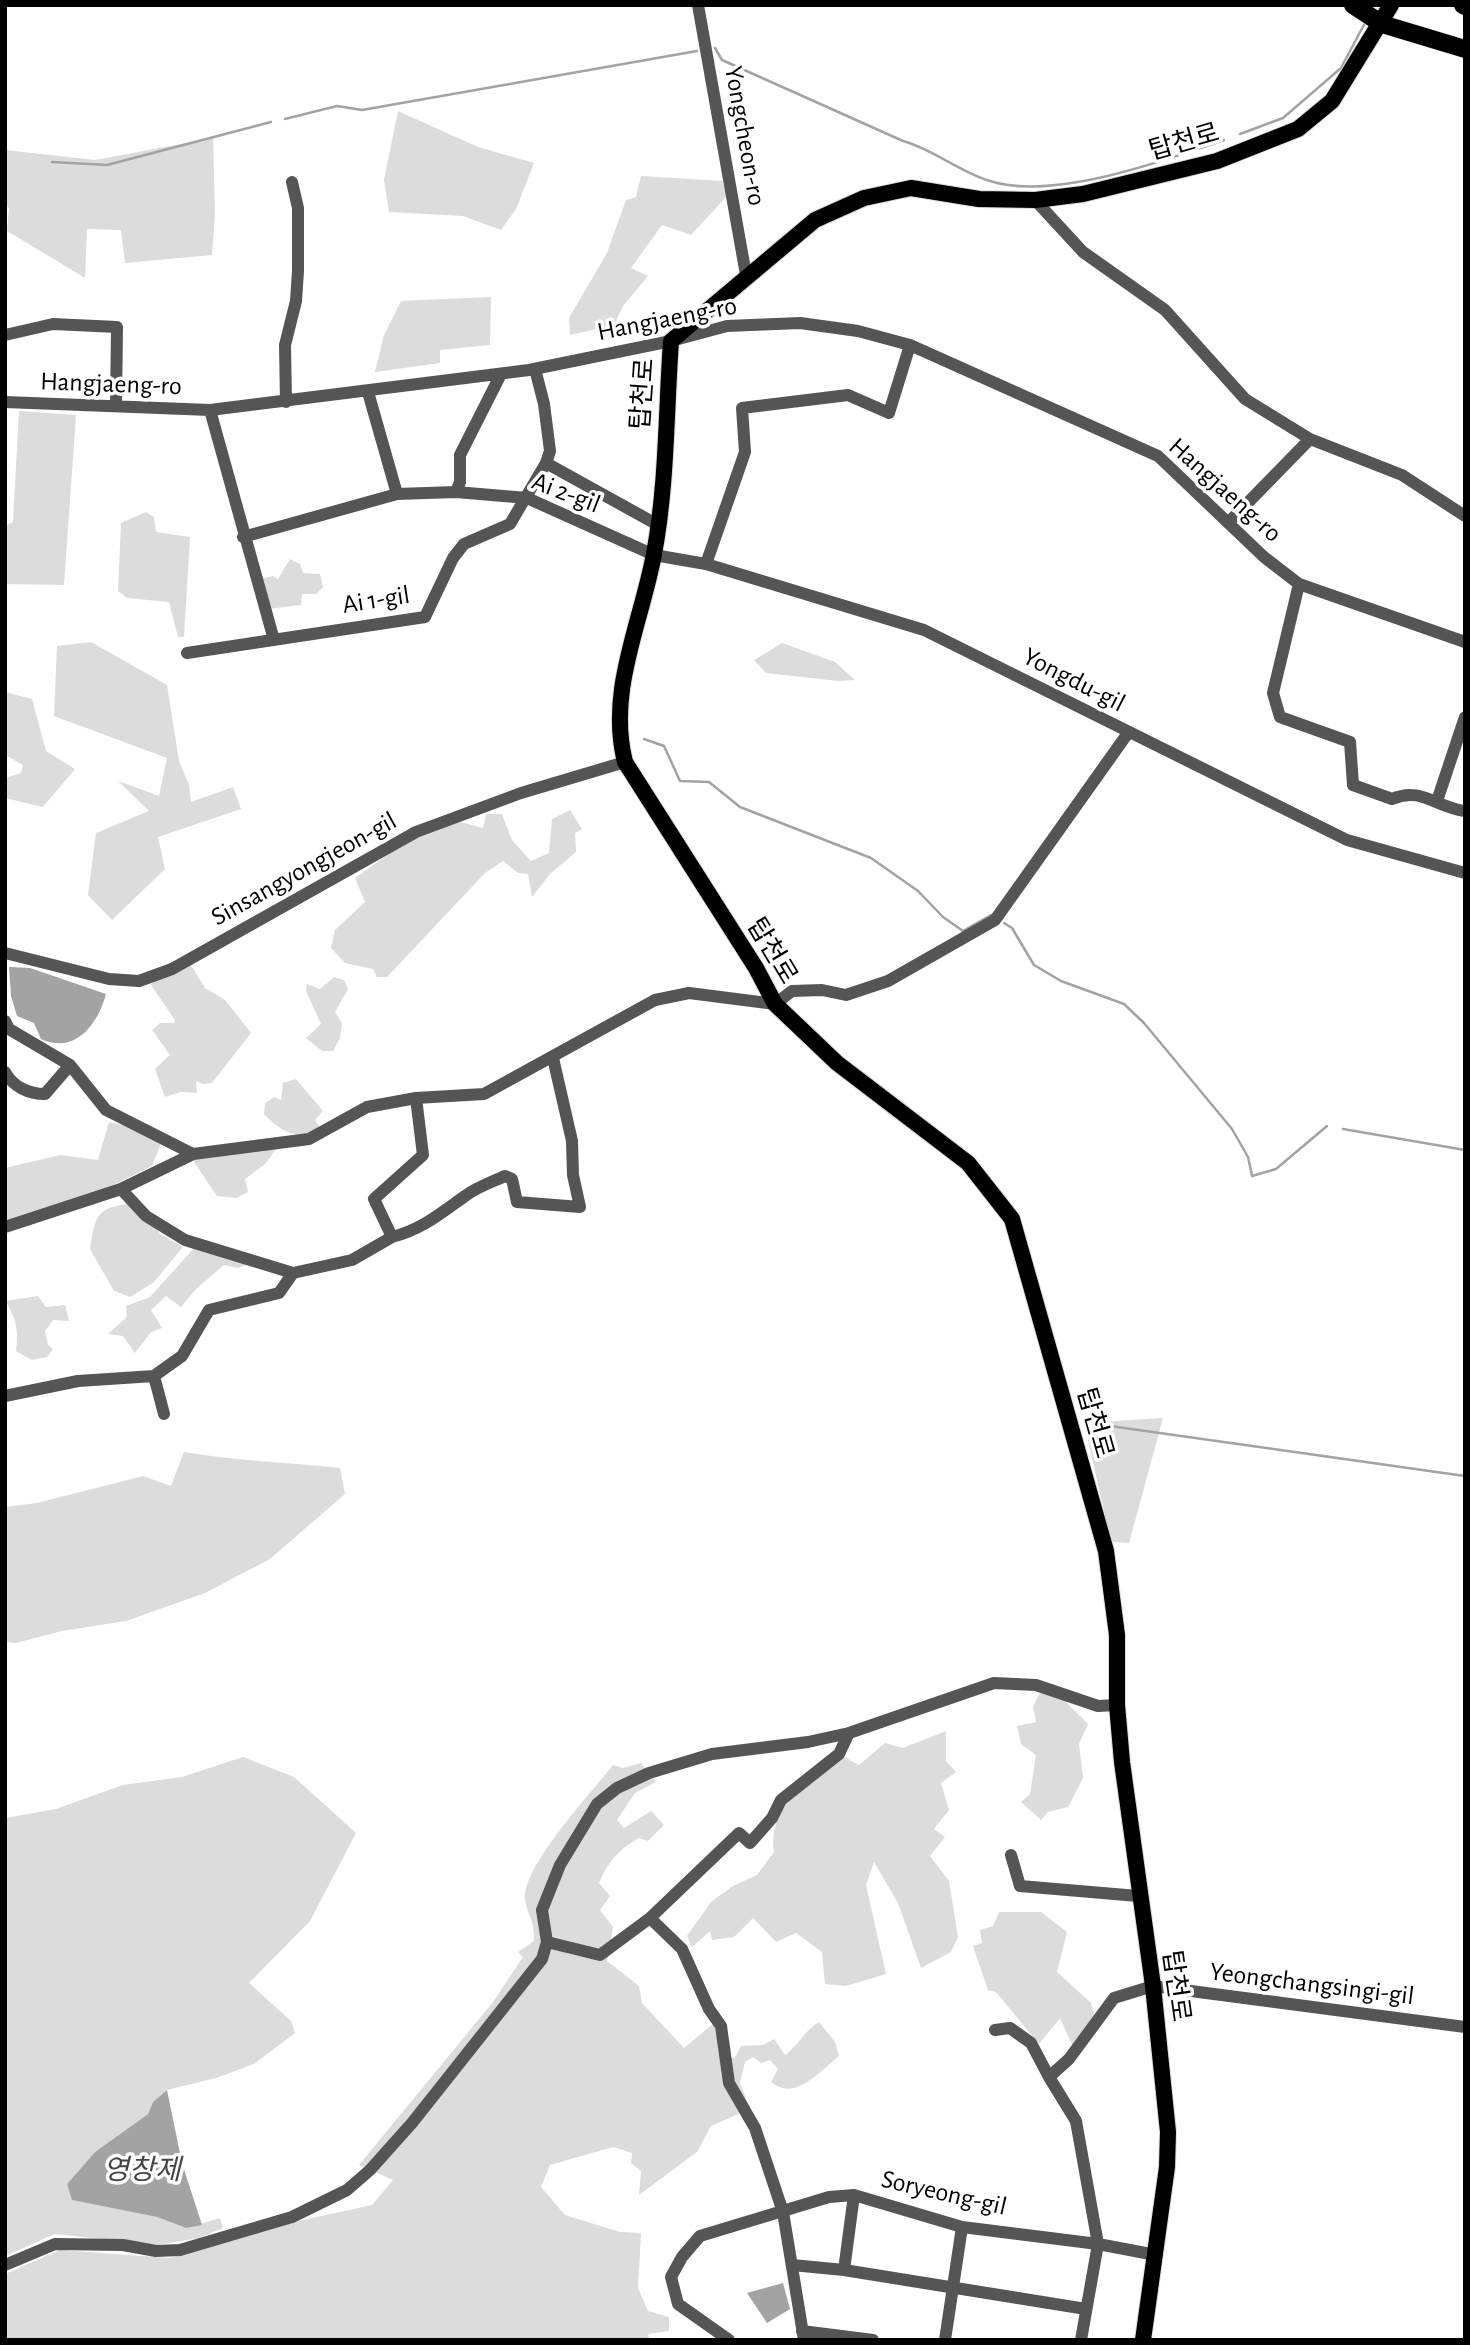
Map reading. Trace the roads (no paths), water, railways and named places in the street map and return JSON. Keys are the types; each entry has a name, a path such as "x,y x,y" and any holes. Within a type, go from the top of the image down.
{"highway":[{"path":"1353,5 1382,24 1465,49"}],"main road":[{"name":"탑천로","path":"1143,2340 1167,2168 1168,2132 1153,1986 1138,1896 1117,1705 1117,1635 1106,1551 1012,1219 968,1163 837,1063 775,1004 756,968 625,762 619,737 622,685 654,555 671,341 746,275 815,220 864,198 911,188 979,199 1035,200 1083,194 1217,161 1298,129 1332,101 1382,24 1391,5"}],"street":[{"name":"Yongcheon-ro","path":"698,5 746,275"},
{"path":"286,401 285,345 296,301 298,271 298,208 292,182"},
{"path":"1035,200 1083,252 1165,310 1245,400 1310,439 1402,475 1465,516"},
{"name":"Hangjaeng-ro","path":"5,402 209,410 369,392 535,369 671,341 727,326 800,323 858,331 910,345 1073,415 1162,458 1264,557 1298,584 1465,642"},
{"path":"5,335 53,324 117,327 116,405"},
{"path":"706,564 745,452 742,408 848,395 889,413 910,345"},
{"name":"Ai 1-gil","path":"274,640 425,617 453,558 464,544 510,524 546,463 551,451 544,404 535,369"},
{"path":"456,492 460,482 460,456 501,374"},
{"path":"369,392 397,494"},
{"path":"187,653 274,640 209,410"},
{"path":"1228,523 1310,439"},
{"path":"546,463 658,525"},
{"name":"Ai 2-gil","path":"243,537 397,494 456,492 527,498 654,555"},
{"name":"Yongdu-gil","path":"654,555 706,564 924,631 1347,840 1465,873"},
{"path":"1298,584 1273,693 1280,717 1350,742 1353,785 1392,799 1413,794 1465,811"},
{"path":"1437,800 1465,717"},
{"path":"5,1227 121,1189 193,1154 309,1139 367,1107 416,1098 484,1094 655,1000 689,993 775,1004 792,991 822,990 846,995 888,981 995,920 1128,733"},
{"name":"Sinsangyongjeon-gil","path":"5,953 109,979 139,981 172,969 416,832 521,793 625,762"},
{"path":"5,1021 9,1029 70,1065 106,1110 193,1154"},
{"path":"121,1189 146,1216 185,1240 293,1273 352,1260 392,1237 409,1233 442,1214 467,1194 505,1175 512,1179 517,1202 580,1207 573,1175 572,1141 553,1058"},
{"path":"5,1072 10,1082 33,1094 45,1094 70,1065"},
{"path":"392,1237 374,1199 423,1155 416,1098"},
{"path":"5,1396 78,1381 154,1376 182,1356 209,1310 279,1293 293,1273"},
{"path":"154,1376 164,1414"},
{"path":"5,2265 55,2244 123,2245 156,2251 180,2250 292,2217 347,2190 370,2170 412,2123 541,1959 547,1942 542,1910 555,1874 597,1804 617,1788 649,1773 712,1754 808,1742 849,1733 994,1683 1036,1685 1098,1706 1117,1705"},
{"path":"547,1942 600,1955 650,1917 739,1833 750,1843 772,1818 781,1800 839,1754 849,1733"},
{"path":"1011,1855 1020,1886 1138,1896"},
{"path":"650,1917 682,1949 709,2009 721,2026 729,2083 755,2128 783,2212 803,2336 873,2340"},
{"path":"1049,2077 1069,2059 1114,1998 1153,1986"},
{"name":"Yeongchangsingi-gil","path":"1153,1986 1465,2027"},
{"path":"995,2030 1010,2028 1031,2043 1076,2121 1098,2244 1081,2340"},
{"path":"844,2270 854,2195"},
{"name":"Soryeong-gil","path":"729,2340 678,2304 671,2277 682,2257 700,2236 829,2197 854,2195 962,2227 1098,2244 1156,2255"},
{"path":"945,2340 962,2227"},
{"path":"792,2264 1086,2309"}],"water":[{"path":"9,967 30,968 106,994 91,1026 74,1040 64,1043 41,1039 34,1023 17,1016 11,996"},
{"name":"영창제","path":"167,2090 182,2163 202,2225 186,2228 157,2217 72,2200 67,2184 95,2152 148,2114 153,2102"},
{"path":"783,2283 790,2309 767,2323 747,2293"}],"waterway":[{"path":"1240,134 1283,118 1341,68 1366,21"},
{"path":"715,48 722,60 926,150 979,177 1015,186 1044,186 1108,176 1224,140"},
{"path":"285,119 337,106 362,110 697,51"},
{"path":"52,162 107,165 271,122"},
{"path":"644,739 664,746 680,781 709,782 740,807 871,858 918,891 943,917 963,931 991,915"},
{"path":"1004,923 1012,928 1034,965 1061,981 1124,1004 1144,1023 1232,1129 1248,1157 1252,1176 1276,1169 1327,1126"},
{"path":"1343,1129 1465,1150"},
{"path":"1103,1425 1465,1476"}]}
